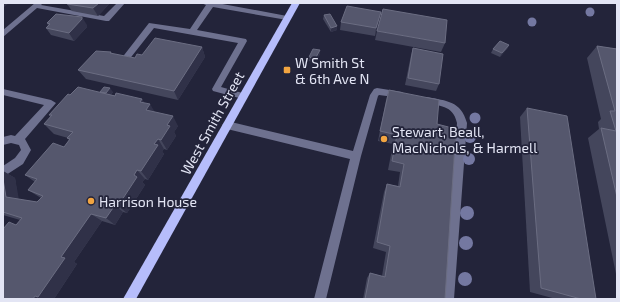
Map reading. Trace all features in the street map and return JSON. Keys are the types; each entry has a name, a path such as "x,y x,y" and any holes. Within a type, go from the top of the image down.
{"main road":[{"name":"West Smith Street","path":"131,299 296,3"}],"street":[{"path":"3,34 38,4 106,19 121,3"},
{"path":"192,32 208,4 287,18"},
{"path":"125,59 152,25 243,41 216,90 243,96"},
{"path":"320,299 356,156 374,95 377,91 451,105 460,114 462,123 448,299"},
{"path":"3,92 51,103 18,140"},
{"path":"227,125 356,156"},
{"path":"3,141 18,140 25,145 24,156 13,167 3,172"}],"building":[{"path":"99,3 93,8 67,4"},
{"path":"347,6 381,12 376,28 341,22"},
{"path":"383,9 447,20 445,43 377,31"},
{"path":"56,14 82,17 82,19 69,33 46,28 50,24 47,23"},
{"path":"330,14 337,26 331,28 324,15"},
{"path":"155,38 202,47 174,91 78,70 96,51 111,52 110,53 135,58 137,54 142,55"},
{"path":"500,41 509,45 502,53 493,49"},
{"path":"597,46 617,49 617,197 601,128 616,131 610,111 615,111"},
{"path":"413,48 443,54 439,84 408,78"},
{"path":"313,49 320,50 315,59 309,57"},
{"name":"Harrison House","path":"78,87 115,96 116,93 142,99 140,102 150,104 146,110 173,116 167,125 170,126 161,140 158,139 154,144 158,145 141,171 137,170 134,175 137,177 118,206 115,205 106,218 91,214 61,257 65,258 38,297 35,296 33,299 3,299 3,229 9,222 16,225 22,218 3,212 3,179 6,197 37,202 43,196 28,190 37,179 25,175 53,143 64,147 70,139 67,138 73,132 44,124 52,115 49,115 68,94 70,95"},
{"path":"104,87 110,88 106,93 100,92"},
{"path":"389,90 439,100 437,124 456,129 445,299 365,299 370,273 385,277 390,246 377,242 387,184 400,187 404,164 392,161 397,135 380,131"},
{"path":"527,108 567,116 596,299 581,299 541,288"}],"place":[{"name":"W Smith St & 6th Ave N","path":"287,70"},
{"name":"Stewart, Beall, MacNichols, & Harmell","path":"384,139"},
{"name":"Harrison House","path":"91,201"}]}
